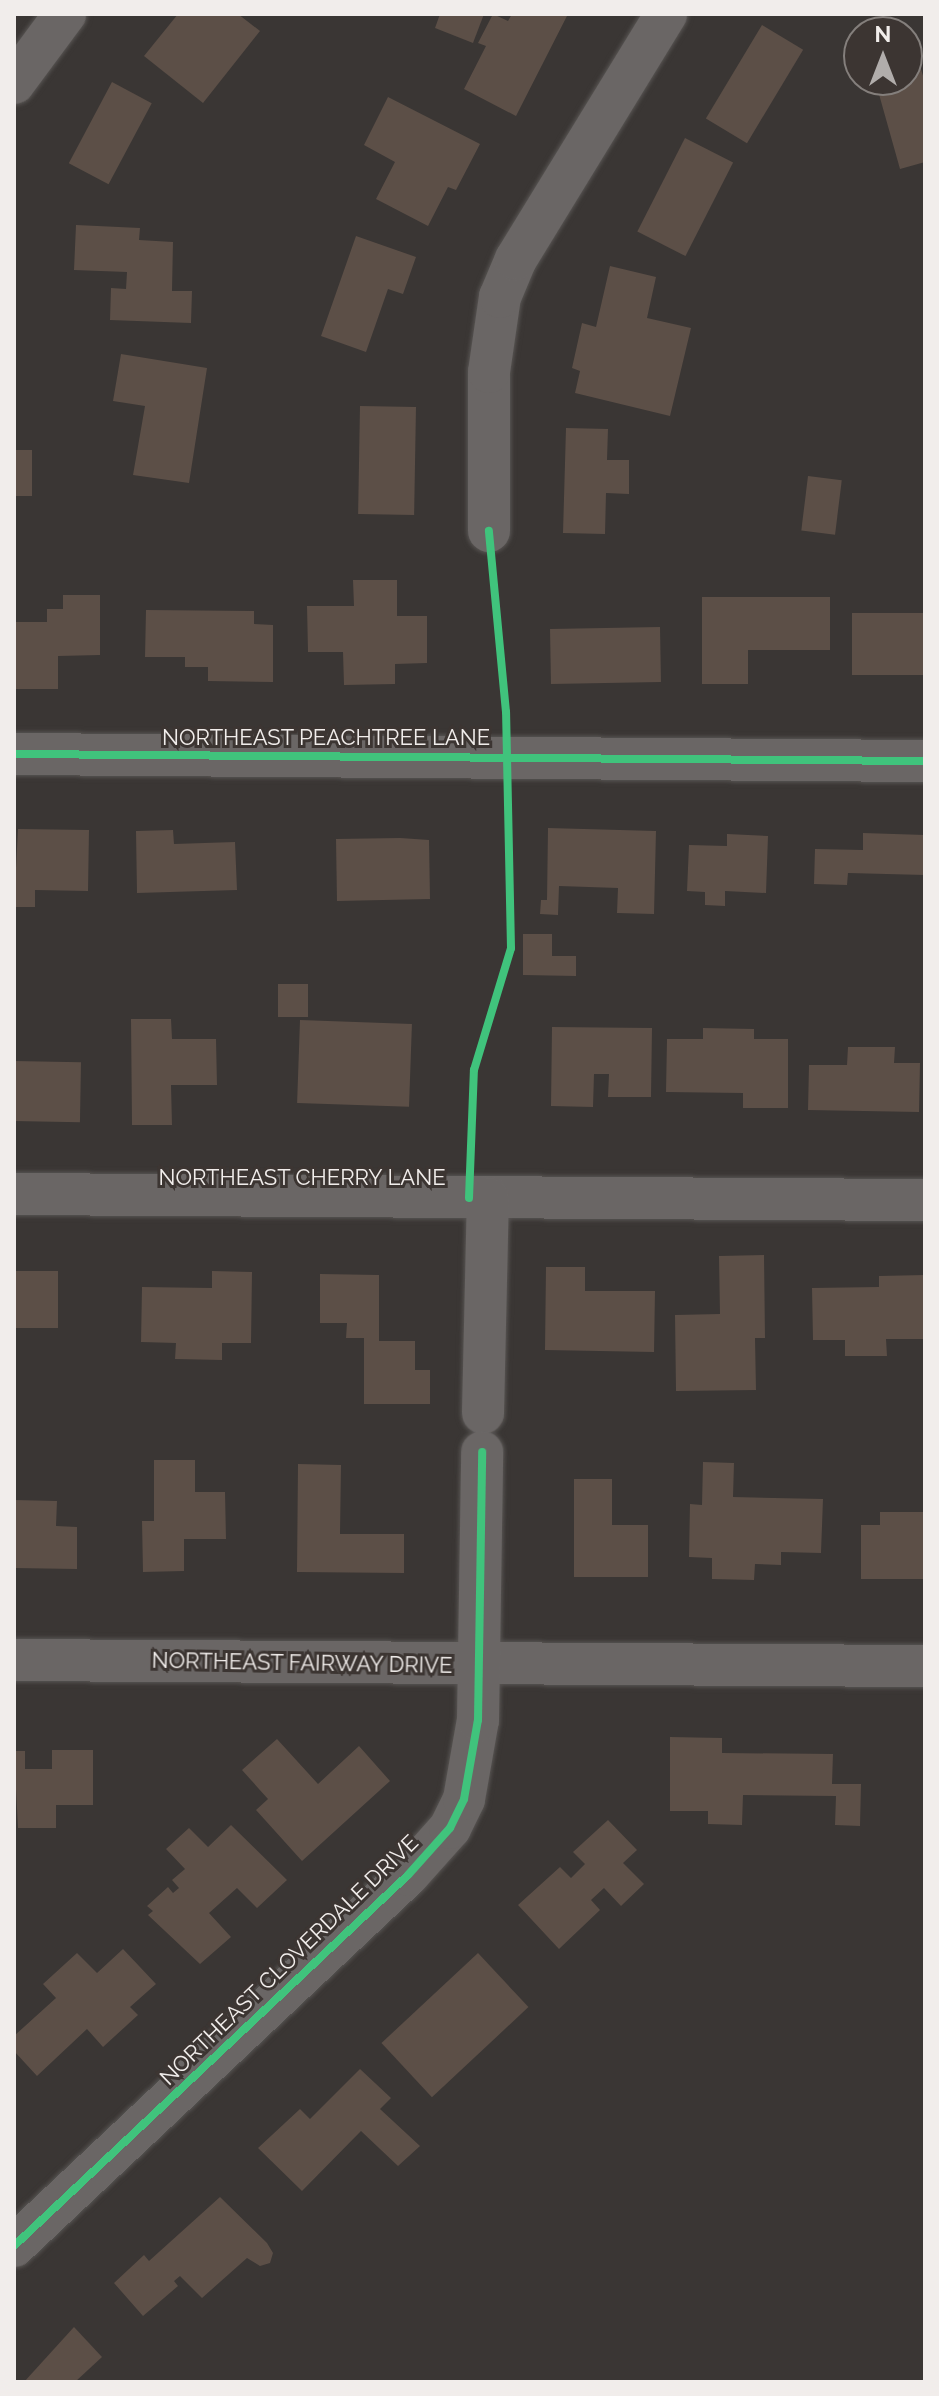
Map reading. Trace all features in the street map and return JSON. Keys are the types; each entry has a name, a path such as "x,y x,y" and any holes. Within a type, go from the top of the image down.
{"street":[{"path":"14,83 65,14"},
{"path":"489,531 489,372 500,297 516,259 666,14"},
{"name":"NORTHEAST PEACHTREE LANE","path":"14,754 925,761"},
{"name":"NORTHEAST CHERRY LANE","path":"14,1194 925,1200"},
{"name":"NORTHEAST CLOVERDALE DRIVE","path":"14,2246 433,1849 464,1799 472,1765 479,1665 488,1198"},
{"name":"NORTHEAST FAIRWAY DRIVE","path":"14,1660 925,1666"}],"building":[{"path":"178,14 238,14 260,31 203,103 144,56"},
{"path":"440,14 484,14 473,43 435,28"},
{"path":"493,14 508,21 512,14 568,14 516,116 464,89 486,46 478,43"},
{"path":"762,25 803,50 747,143 706,118"},
{"path":"923,76 925,162 900,169 879,96 923,96"},
{"path":"112,82 152,103 109,184 69,163"},
{"path":"388,97 480,144 456,190 448,187 428,226 376,199 395,162 364,145"},
{"path":"685,138 733,163 685,256 637,232"},
{"path":"76,225 140,228 139,240 173,242 172,291 192,291 191,323 110,320 111,288 126,289 127,272 74,270"},
{"path":"356,236 416,257 403,294 388,289 366,352 321,336"},
{"path":"610,266 656,277 647,318 691,328 670,416 575,393 580,371 572,368 582,323 596,327"},
{"path":"121,354 207,368 189,483 133,475 145,406 113,401"},
{"path":"360,406 416,407 414,515 358,514"},
{"path":"566,428 608,429 607,460 629,460 629,494 606,493 605,534 563,533"},
{"path":"14,450 32,450 32,496 14,496"},
{"path":"808,476 842,480 835,535 801,531"},
{"path":"353,580 397,580 397,616 427,616 427,663 395,664 395,684 344,685 343,652 308,652 307,606 354,606"},
{"path":"63,595 100,595 100,655 58,656 58,689 14,689 14,622 47,622 47,609 63,609"},
{"path":"702,597 830,597 830,650 748,650 748,684 702,684"},
{"path":"146,610 254,611 254,624 273,625 273,682 208,681 208,667 185,667 185,657 145,657"},
{"path":"852,613 925,613 925,675 852,675"},
{"path":"660,627 661,682 551,684 550,629"},
{"path":"548,828 656,831 654,914 617,913 618,888 559,886 558,915 540,914 541,900 547,900"},
{"path":"18,829 89,830 88,891 35,890 35,907 14,907"},
{"path":"173,830 174,844 235,842 237,890 137,893 136,831"},
{"path":"863,833 925,835 925,875 848,873 847,885 814,884 815,849 863,850"},
{"path":"727,834 768,836 766,893 725,891 725,906 705,905 705,892 687,891 689,845 727,846"},
{"path":"336,839 429,840 430,899 337,901"},
{"path":"523,934 552,934 552,956 576,956 576,976 523,975"},
{"path":"278,984 308,984 308,1017 278,1017"},
{"path":"131,1019 171,1019 172,1039 216,1039 217,1085 171,1085 172,1125 132,1125"},
{"path":"300,1020 412,1024 409,1107 297,1103"},
{"path":"552,1027 652,1028 651,1097 608,1097 609,1074 594,1074 593,1107 551,1106"},
{"path":"703,1028 754,1029 754,1039 788,1039 788,1108 743,1108 743,1093 666,1092 667,1039 703,1039"},
{"path":"848,1047 895,1047 894,1063 920,1063 919,1112 808,1110 809,1065 847,1065"},
{"path":"14,1061 81,1062 80,1122 14,1121"},
{"path":"764,1255 765,1338 755,1338 756,1390 676,1391 675,1315 720,1314 719,1256"},
{"path":"546,1267 585,1267 585,1291 655,1291 654,1352 545,1350"},
{"path":"14,1271 58,1271 58,1328 14,1328"},
{"path":"212,1271 252,1272 251,1343 222,1343 222,1360 175,1359 176,1343 141,1342 142,1287 212,1288"},
{"path":"320,1274 379,1275 379,1341 415,1341 415,1370 430,1370 430,1404 364,1404 364,1338 346,1338 347,1323 320,1323"},
{"path":"925,1275 925,1339 886,1339 887,1356 845,1356 845,1340 813,1340 812,1288 879,1287 879,1276"},
{"path":"154,1460 195,1460 195,1492 225,1492 226,1539 184,1539 184,1571 143,1572 142,1521 154,1521"},
{"path":"703,1462 734,1463 733,1497 823,1499 821,1553 781,1552 781,1565 755,1564 754,1580 712,1579 712,1558 689,1557 690,1504 702,1505"},
{"path":"298,1464 341,1465 340,1534 404,1534 404,1573 297,1572"},
{"path":"574,1479 612,1479 612,1525 648,1525 648,1577 574,1577"},
{"path":"14,1500 57,1501 56,1526 77,1527 77,1569 14,1568"},
{"path":"880,1512 925,1512 925,1579 861,1579 861,1525 880,1525"},
{"path":"670,1737 722,1738 722,1753 833,1754 832,1784 861,1784 860,1826 835,1825 836,1796 743,1795 742,1825 708,1824 708,1811 670,1811"},
{"path":"277,1739 318,1784 359,1746 390,1781 302,1861 256,1810 268,1799 242,1770"},
{"path":"52,1750 93,1750 93,1805 56,1805 56,1828 18,1828 14,1751 25,1751 25,1769 52,1769"},
{"path":"608,1820 637,1850 623,1863 644,1884 621,1906 604,1888 591,1900 600,1910 559,1949 518,1905 560,1867 571,1878 585,1864 573,1852"},
{"path":"231,1825 287,1880 257,1908 237,1888 209,1913 231,1937 200,1964 148,1915 153,1911 147,1906 168,1887 173,1893 179,1888 172,1880 185,1869 166,1849 189,1828 208,1847"},
{"path":"123,1949 156,1984 130,2007 138,2015 103,2047 87,2029 37,2076 14,2051 14,2036 56,1998 43,1984 77,1953 97,1973"},
{"path":"478,1953 528,2007 432,2097 381,2043"},
{"path":"360,2069 391,2098 380,2109 420,2146 398,2166 361,2131 302,2191 258,2148 300,2109 310,2119"},
{"path":"220,2197 267,2243 273,2253 270,2263 260,2266 247,2258 202,2298 180,2276 174,2281 178,2286 143,2316 114,2283 144,2255 149,2261"},
{"path":"74,2327 102,2357 75,2382 24,2382"}],"cycle path":[{"path":"469,1198 474,1070 511,948 506,712 489,531"},
{"path":"14,754 925,761"},
{"path":"14,2246 408,1875 450,1828 464,1799 478,1720 482,1452"}]}
